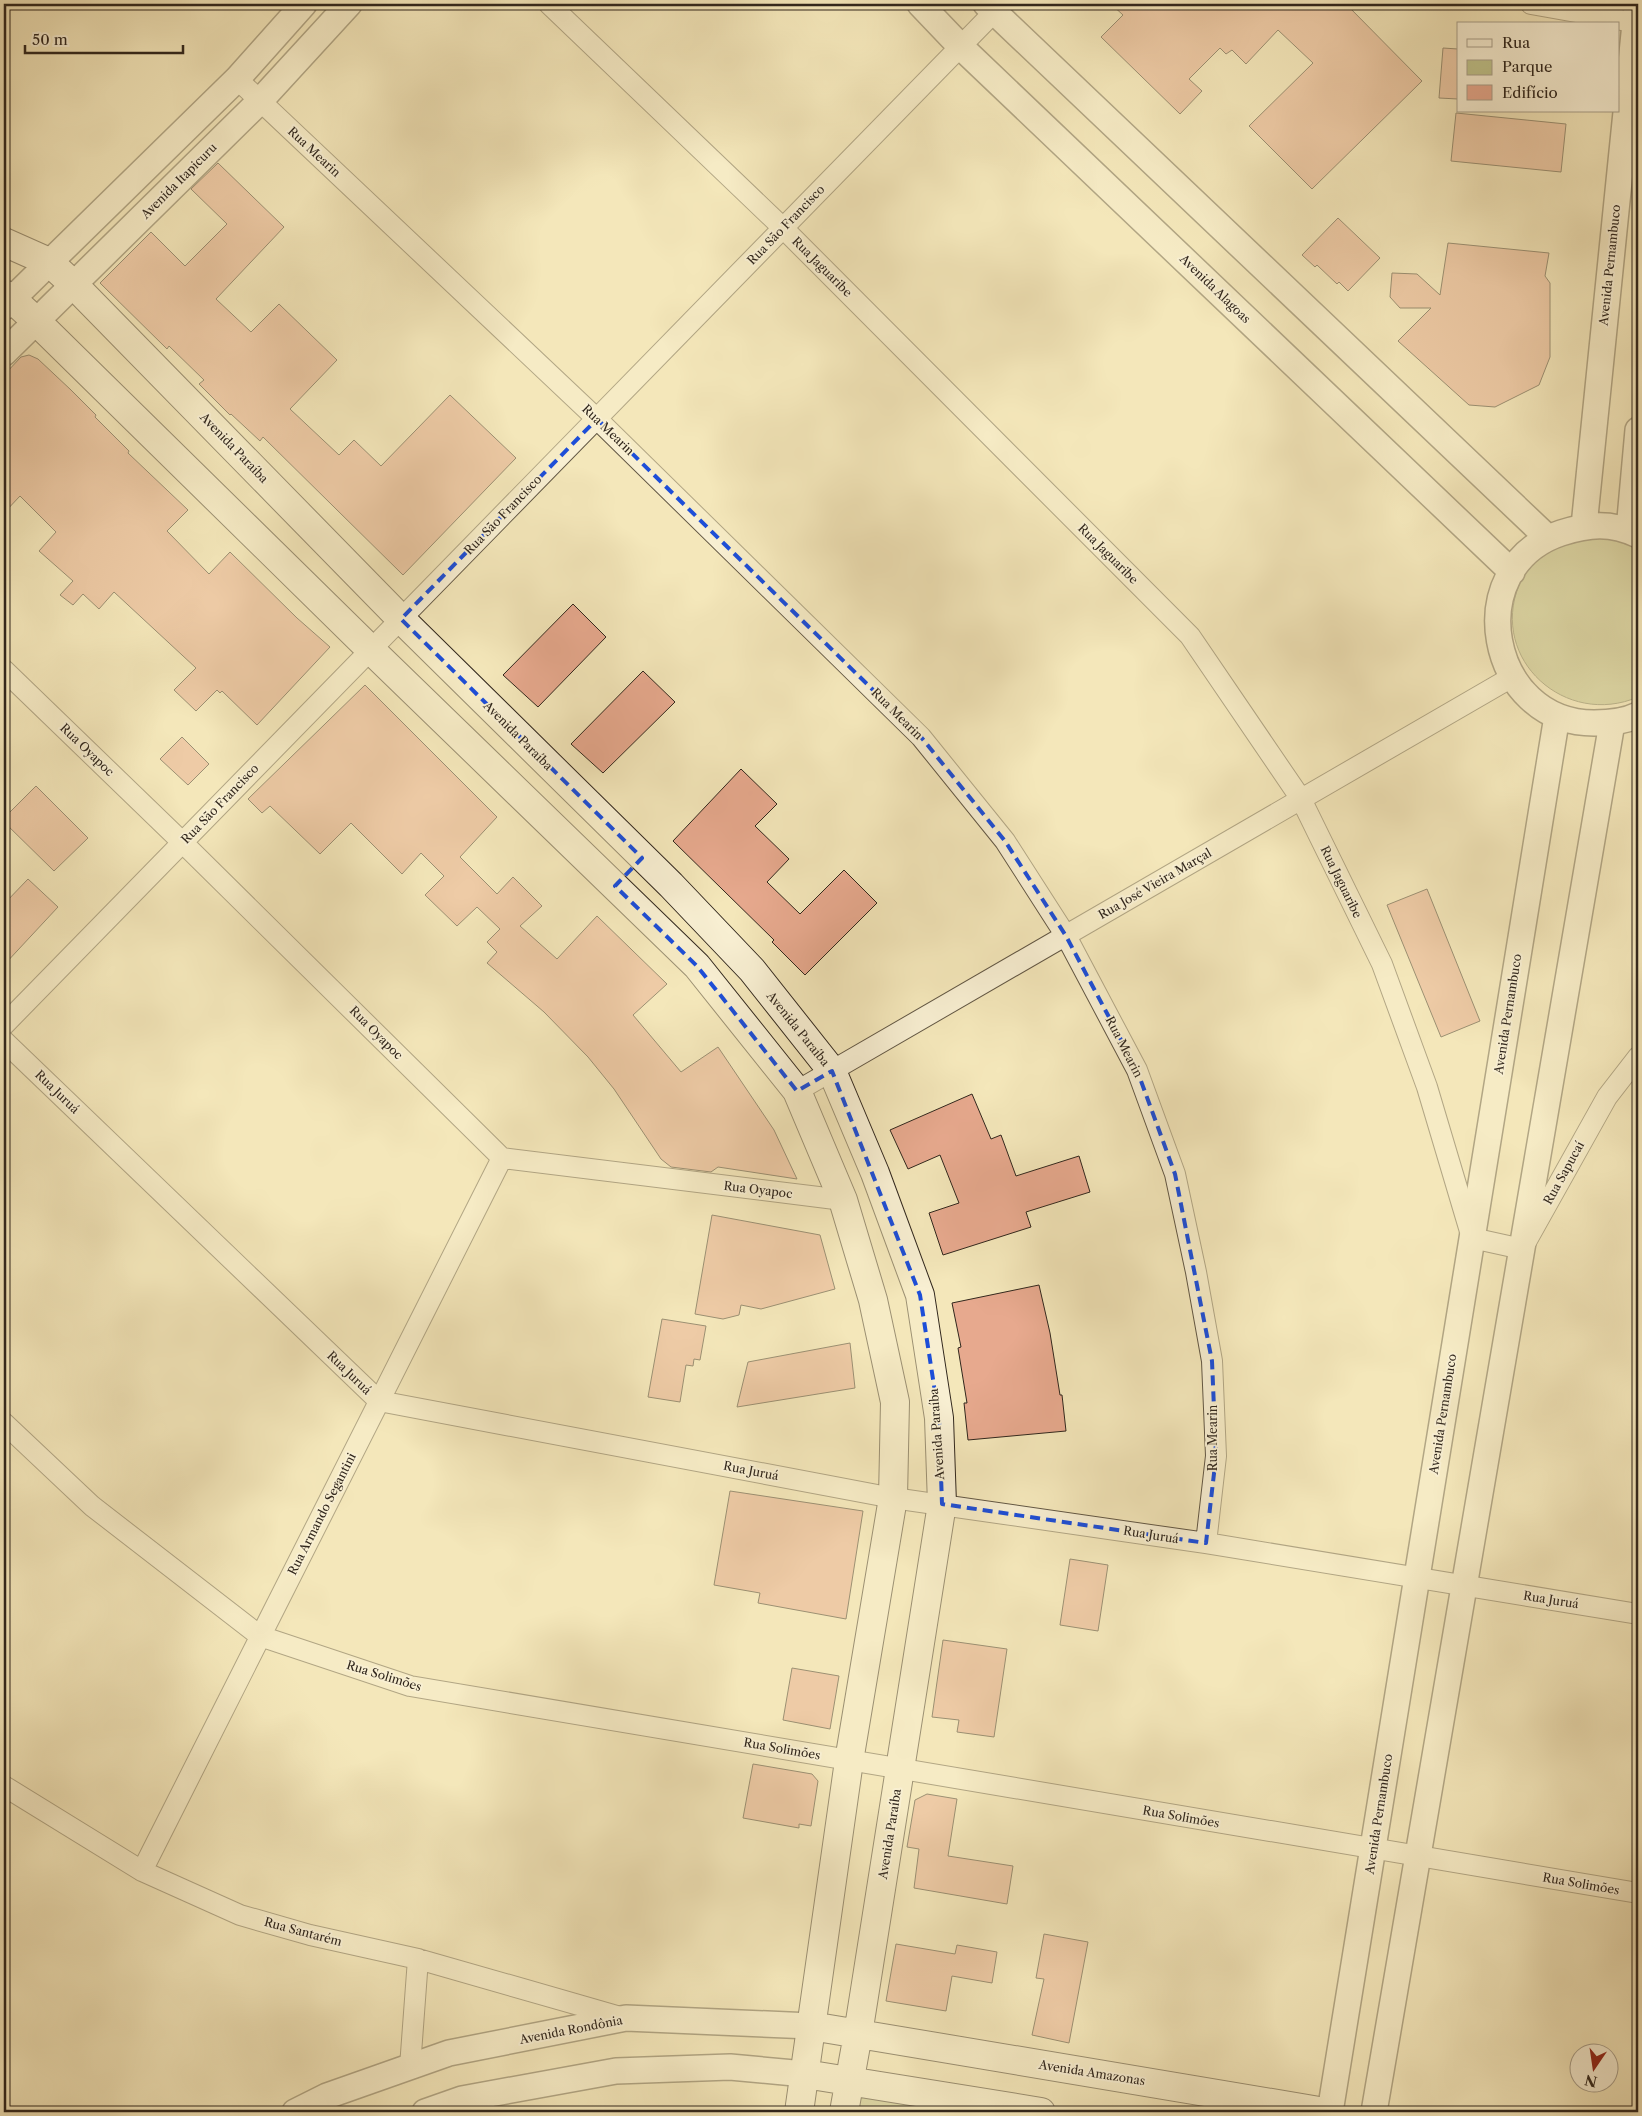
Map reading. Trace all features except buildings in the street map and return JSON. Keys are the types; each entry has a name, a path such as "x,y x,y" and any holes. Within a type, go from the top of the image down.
{"main road":[{"name":"Avenida Paraíba","path":"4,242 49,262 74,284 401,620 642,858 752,970 832,1071 874,1173 920,1295 939,1418 942,1504 901,1770 844,2112"},
{"path":"7,300 36,320 371,650 697,966 797,1092 843,1200 873,1300 895,1402 893,1498 850,1761 799,2112"},
{"path":"615,886 642,858"},
{"name":"Avenida Rondônia","path":"811,2026 858,2034"},
{"name":"Avenida Amazonas","path":"858,2034 1325,2112"},
{"path":"805,2074 1042,2112"}],"street":[{"path":"7,300 49,262 237,80 304,4"},
{"name":"Avenida Itapicuru","path":"4,353 260,101 349,4"},
{"name":"Rua Jaguaribe","path":"549,4 783,228 1190,636 1301,799 1382,964 1427,1087 1472,1238"},
{"name":"Avenida Alagoas","path":"920,4 961,47 1512,572"},
{"path":"1531,4 1637,17"},
{"path":"994,7 1548,538"},
{"name":"Rua São Francisco","path":"4,1026 961,47 994,7"},
{"name":"Avenida Pernambuco","path":"1584,526 1637,17"},
{"name":"Rua Mearin","path":"237,80 597,419 921,737 1005,840 1066,936 1138,1070 1175,1174 1196,1272 1212,1362 1216,1456 1206,1543"},
{"path":"1638,430 1633,533 1606,526 1584,526 1548,538 1528,552 1512,572 1500,597 1497,624 1500,652 1512,677 1531,699 1557,716 1584,723 1612,723 1638,715"},
{"name":"Rua Oyapoc","path":"4,670 182,842 502,1158 843,1200"},
{"name":"Rua José Vieira Marçal","path":"797,1092 1512,677"},
{"name":"Avenida Pernambuco","path":"1330,2112 1557,716"},
{"path":"1374,2112 1612,723"},
{"name":"Rua Juruá","path":"4,1041 379,1401 893,1498 1206,1543 1638,1614"},
{"name":"Rua Sapucaí","path":"1522,1249 1607,1097 1638,1057"},
{"name":"Rua Armando Segantini","path":"142,1870 502,1158"},
{"path":"1472,1238 1522,1249"},
{"name":"Rua Solimões","path":"4,1424 92,1506 260,1636 410,1686 1638,1893"},
{"name":"Rua Santarém","path":"4,1786 142,1870 240,1915 310,1935 418,1959 626,2018"},
{"path":"410,2067 418,1959"},
{"name":"Avenida Rondônia","path":"295,2112 327,2096 449,2053 626,2018 811,2026"},
{"path":"425,2112 462,2100 616,2071 730,2067 805,2074"}],"highlighted area":[{"path":"597,419 921,737 1005,841 1066,936 1137,1070 1175,1174 1212,1361 1216,1456 1206,1543 942,1504 939,1418 920,1295 832,1071 797,1091 697,966 615,886 642,858 401,619"}],"green space":[{"path":"1576,532 1638,538 1638,697 1611,704 1585,703 1561,695 1540,681 1524,662 1515,638 1513,613 1519,585 1526,569 1541,552"},
{"path":"858,2088 1000,2112 854,2112"}]}
